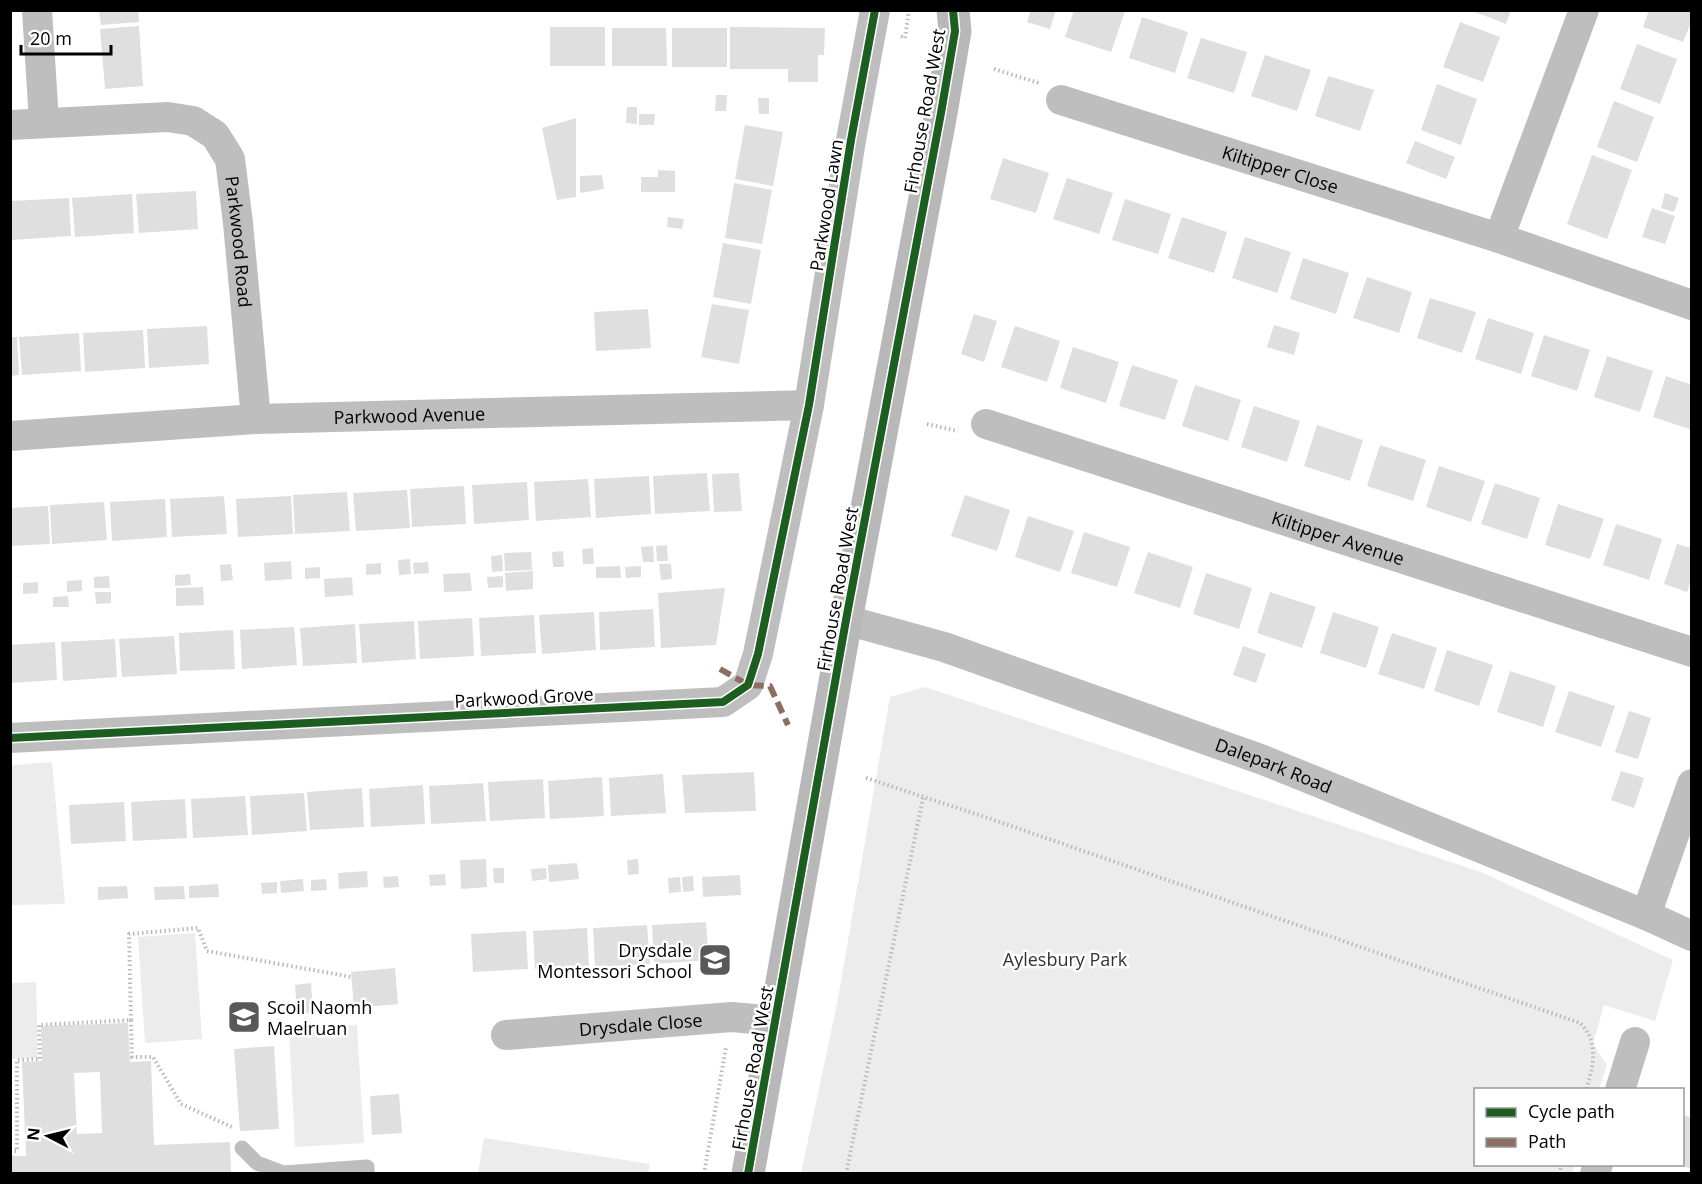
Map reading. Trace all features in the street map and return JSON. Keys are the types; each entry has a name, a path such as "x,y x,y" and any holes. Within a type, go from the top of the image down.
{"street":[{"path":"37,10 44,122"},
{"name":"Parkwood Lawn","path":"808,405 851,140 875,10"},
{"name":"Firhouse Road West","path":"748,1173 846,620 941,113 955,31 953,10"},
{"path":"1498,238 1584,10"},
{"name":"Kiltipper Close","path":"1051,92 1498,238 1692,305"},
{"name":"Parkwood Road","path":"10,124 168,117 193,121 215,135 230,159 256,419"},
{"name":"Parkwood Avenue","path":"10,436 256,419 808,405"},
{"name":"Parkwood Grove","path":"10,738 723,702 748,685 758,654 808,405"},
{"name":"Kiltipper Avenue","path":"974,428 1692,652"},
{"name":"Dalepark Road","path":"846,620 944,647 1263,760 1646,915 1692,936"},
{"path":"1646,915 1692,784"},
{"name":"Drysdale Close","path":"506,1035 732,1017 776,1021"},
{"path":"1620,1088 1635,1042"}],"lane":[{"path":"239,1143 257,1163 283,1173 367,1167 367,1173"}],"path":[{"path":"994,69 1051,92"},
{"path":"927,424 974,428"},
{"path":"866,778 994,820 1580,1023 1589,1031 1594,1050 1593,1065 1586,1088"},
{"path":"846,1173 923,798"},
{"path":"239,1143 234,1128 181,1104 153,1057 132,1058 129,934 198,928 207,951 352,977"},
{"path":"10,1151 17,1151 17,1060 40,1059 39,1025 130,1020"},
{"path":"704,1173 728,1035"}],"green space":[{"name":"Aylesbury Park","path":"925,687 1481,872 1673,960 1655,1021 1604,1005 1593,1044 1607,1065 1599,1088 1474,1088 1474,1166 1575,1166 1572,1173 801,1173 837,1004 890,697"},
{"path":"52,762 65,904 11,905 11,765"},
{"path":"195,933 202,1039 145,1043 138,937"},
{"path":"36,982 38,1058 11,1059 11,983"},
{"path":"357,1025 364,1143 295,1147 289,1029"},
{"path":"484,1138 650,1164 648,1173 478,1173"}],"building":[{"path":"99,10 138,10 139,22 101,25"},
{"path":"1031,10 1056,10 1050,29 1027,22"},
{"path":"1074,10 1125,11 1111,52 1065,37"},
{"path":"1470,10 1511,10 1506,24"},
{"path":"1649,10 1692,10 1692,20 1683,42 1643,27"},
{"path":"1142,17 1188,32 1175,73 1129,58"},
{"path":"1460,22 1500,37 1483,82 1443,67"},
{"path":"139,26 143,86 105,89 100,29"},
{"path":"550,27 605,27 605,66 550,66"},
{"path":"730,27 825,28 824,55 818,55 818,82 788,82 788,69 730,69"},
{"path":"612,28 666,28 667,66 612,66"},
{"path":"672,28 727,28 727,67 672,67"},
{"path":"1201,38 1247,52 1234,93 1187,78"},
{"path":"1637,44 1677,59 1660,104 1620,89"},
{"path":"1265,55 1311,70 1297,111 1251,96"},
{"path":"1328,76 1374,90 1360,131 1315,116"},
{"path":"1437,84 1477,99 1461,145 1421,130"},
{"path":"716,95 727,95 726,111 715,111"},
{"path":"758,98 769,98 769,114 759,114"},
{"path":"1614,101 1654,117 1637,162 1597,147"},
{"path":"627,107 637,107 637,124 626,123"},
{"path":"639,114 655,114 654,125 639,125"},
{"path":"576,118 576,197 557,200 542,128"},
{"path":"745,125 783,132 773,186 735,179"},
{"path":"1415,141 1455,157 1446,179 1406,163"},
{"path":"1592,155 1632,170 1607,239 1567,224"},
{"path":"1003,158 1049,173 1036,213 990,199"},
{"path":"658,170 675,171 675,192 641,192 641,177 658,177"},
{"path":"602,175 604,189 580,193 580,176"},
{"path":"1067,178 1113,193 1099,234 1053,219"},
{"path":"734,183 772,190 762,244 725,238"},
{"path":"196,191 198,229 139,233 136,194"},
{"path":"1665,193 1679,198 1674,212 1661,208"},
{"path":"132,194 134,233 75,237 72,198"},
{"path":"69,198 71,236 11,240 10,201"},
{"path":"1125,199 1171,214 1158,254 1112,240"},
{"path":"1652,208 1675,216 1665,244 1642,237"},
{"path":"668,217 684,219 682,229 667,227"},
{"path":"1182,217 1227,232 1214,273 1168,258"},
{"path":"1245,237 1291,252 1277,293 1232,278"},
{"path":"723,243 761,250 751,304 713,297"},
{"path":"1303,258 1349,273 1336,314 1290,299"},
{"path":"1367,277 1412,292 1399,333 1353,318"},
{"path":"1430,298 1476,312 1462,353 1417,338"},
{"path":"712,304 749,310 739,364 701,357"},
{"path":"648,309 651,348 596,351 594,312"},
{"path":"974,314 997,321 984,362 961,354"},
{"path":"1488,318 1534,333 1521,374 1475,359"},
{"path":"1274,325 1300,333 1294,355 1267,347"},
{"path":"207,326 209,364 149,368 147,329"},
{"path":"1015,326 1060,341 1047,382 1001,367"},
{"path":"143,330 145,368 85,372 83,333"},
{"path":"79,333 81,371 22,375 19,337"},
{"path":"1544,335 1590,350 1577,391 1531,376"},
{"path":"10,337 17,337 19,375 10,376"},
{"path":"1073,347 1119,362 1106,403 1060,388"},
{"path":"1607,356 1653,371 1640,412 1594,397"},
{"path":"1132,365 1178,380 1165,420 1119,406"},
{"path":"1666,376 1692,385 1692,430 1653,417"},
{"path":"1195,385 1241,400 1228,441 1182,426"},
{"path":"1254,406 1300,421 1287,462 1241,447"},
{"path":"1317,425 1363,440 1350,481 1304,466"},
{"path":"1380,445 1426,460 1413,501 1367,486"},
{"path":"1439,466 1485,481 1471,522 1426,507"},
{"path":"707,473 710,511 655,514 653,476"},
{"path":"739,473 742,511 714,512 712,474"},
{"path":"649,476 651,514 596,518 594,479"},
{"path":"588,479 591,517 536,521 534,482"},
{"path":"527,482 529,520 474,524 472,485"},
{"path":"1495,483 1540,498 1527,539 1481,524"},
{"path":"464,486 466,524 412,527 410,489"},
{"path":"407,490 410,528 356,531 353,493"},
{"path":"347,492 350,531 295,534 293,495"},
{"path":"965,495 1010,510 997,551 951,536"},
{"path":"224,496 227,534 172,537 170,499"},
{"path":"291,496 293,534 238,537 236,499"},
{"path":"165,499 167,537 112,541 110,502"},
{"path":"104,502 107,540 52,544 50,505"},
{"path":"1558,504 1604,519 1590,559 1545,545"},
{"path":"48,506 50,544 10,546 10,508"},
{"path":"1028,516 1074,531 1060,572 1015,557"},
{"path":"1616,524 1662,539 1649,580 1603,565"},
{"path":"1084,532 1130,547 1117,587 1071,573"},
{"path":"1677,544 1692,548 1692,576 1687,592 1664,584"},
{"path":"667,545 668,561 657,561 656,546"},
{"path":"653,546 654,562 643,562 641,547"},
{"path":"593,548 594,564 583,564 582,549"},
{"path":"563,551 564,567 553,567 552,552"},
{"path":"531,552 532,570 505,571 504,553"},
{"path":"1148,552 1193,567 1180,608 1134,593"},
{"path":"502,555 503,571 492,572 491,556"},
{"path":"410,559 411,574 399,575 398,560"},
{"path":"291,561 292,579 265,581 264,563"},
{"path":"428,562 429,573 414,574 413,563"},
{"path":"381,563 381,574 366,575 366,564"},
{"path":"231,564 233,580 221,581 220,565"},
{"path":"659,564 671,564 672,579 661,580"},
{"path":"620,566 621,578 596,578 596,567"},
{"path":"641,566 641,577 626,578 625,567"},
{"path":"320,567 320,578 305,579 305,568"},
{"path":"533,571 533,589 506,591 505,573"},
{"path":"470,573 472,591 444,592 443,574"},
{"path":"1206,573 1252,588 1239,629 1193,614"},
{"path":"190,574 191,585 175,586 175,575"},
{"path":"109,576 110,588 94,588 94,577"},
{"path":"503,576 503,587 488,588 487,577"},
{"path":"352,577 353,595 325,597 324,579"},
{"path":"82,580 82,591 67,592 67,581"},
{"path":"38,582 38,593 23,594 23,583"},
{"path":"203,587 204,605 176,606 176,588"},
{"path":"725,588 716,645 661,648 658,593"},
{"path":"95,592 111,592 111,603 96,604"},
{"path":"1270,592 1316,607 1302,648 1257,633"},
{"path":"68,596 69,607 53,607 53,597"},
{"path":"653,609 655,647 600,650 599,612"},
{"path":"594,612 596,650 542,654 539,615"},
{"path":"1333,612 1379,627 1366,668 1320,653"},
{"path":"534,615 536,653 481,656 479,618"},
{"path":"472,618 474,656 420,659 418,621"},
{"path":"414,621 416,659 362,663 359,624"},
{"path":"355,624 357,663 303,666 300,628"},
{"path":"294,627 297,665 242,669 240,630"},
{"path":"233,630 235,669 180,671 179,633"},
{"path":"1392,633 1437,648 1424,689 1378,674"},
{"path":"174,636 177,674 122,677 119,639"},
{"path":"115,639 117,677 63,681 61,642"},
{"path":"55,642 57,680 10,683 10,645"},
{"path":"1243,646 1266,654 1256,683 1233,675"},
{"path":"1447,650 1493,665 1479,706 1434,691"},
{"path":"1510,671 1556,686 1543,727 1497,712"},
{"path":"1569,691 1615,706 1601,747 1555,732"},
{"path":"1629,711 1651,718 1638,759 1615,752"},
{"path":"1621,771 1644,778 1634,808 1611,800"},
{"path":"754,772 756,811 685,813 682,775"},
{"path":"663,774 666,813 611,816 609,778"},
{"path":"602,777 604,816 550,819 548,781"},
{"path":"543,779 545,818 490,821 488,782"},
{"path":"483,783 486,821 431,824 429,786"},
{"path":"423,785 425,824 371,827 369,789"},
{"path":"362,788 364,827 310,830 307,792"},
{"path":"304,793 307,831 252,835 250,796"},
{"path":"245,796 248,835 193,838 191,799"},
{"path":"185,799 187,838 133,841 131,802"},
{"path":"124,802 126,841 71,844 69,805"},
{"path":"486,859 487,887 461,889 460,860"},
{"path":"638,859 639,874 628,875 627,860"},
{"path":"577,863 579,879 549,882 548,865"},
{"path":"493,868 504,868 504,883 494,883"},
{"path":"546,868 547,879 532,881 531,869"},
{"path":"367,871 368,887 339,889 338,873"},
{"path":"445,874 446,885 430,886 429,875"},
{"path":"740,875 741,895 703,897 702,877"},
{"path":"398,876 399,887 384,888 383,877"},
{"path":"693,876 694,891 683,892 682,877"},
{"path":"680,877 681,892 669,893 668,878"},
{"path":"303,879 304,891 281,893 280,881"},
{"path":"326,879 327,890 311,891 311,880"},
{"path":"277,882 277,893 262,894 261,883"},
{"path":"218,884 219,897 189,898 189,886"},
{"path":"127,886 128,898 98,900 98,887"},
{"path":"184,886 185,899 155,900 154,887"},
{"path":"706,922 709,960 654,964 652,925"},
{"path":"647,925 650,964 595,967 593,928"},
{"path":"587,928 589,966 535,969 533,931"},
{"path":"526,931 528,969 473,972 471,934"},
{"path":"395,968 398,1004 354,1008 351,972"},
{"path":"311,983 313,1013 297,1014 295,985"},
{"path":"128,1023 130,1062 151,1061 154,1145 230,1142 231,1173 10,1173 10,1156 26,1156 22,1062 42,1061 41,1026","holes":["100,1072 102,1133 77,1134 74,1073"]},
{"path":"274,1046 279,1129 240,1131 234,1049"},
{"path":"399,1094 402,1133 372,1135 370,1096"},
{"path":"1685,1115 1692,1118 1692,1169 1683,1166"}],"marked path":[{"path":"720,669 748,685 770,686 788,725"}],"cycle path":[{"path":"10,738 723,702 748,685 758,654 809,405 851,140 875,10"},
{"path":"748,1174 846,620 941,113 955,31 953,10"}],"place":[{"name":"Drysdale Montessori School","path":"715,960"},
{"name":"Scoil Naomh Maelruan","path":"244,1017"}]}
